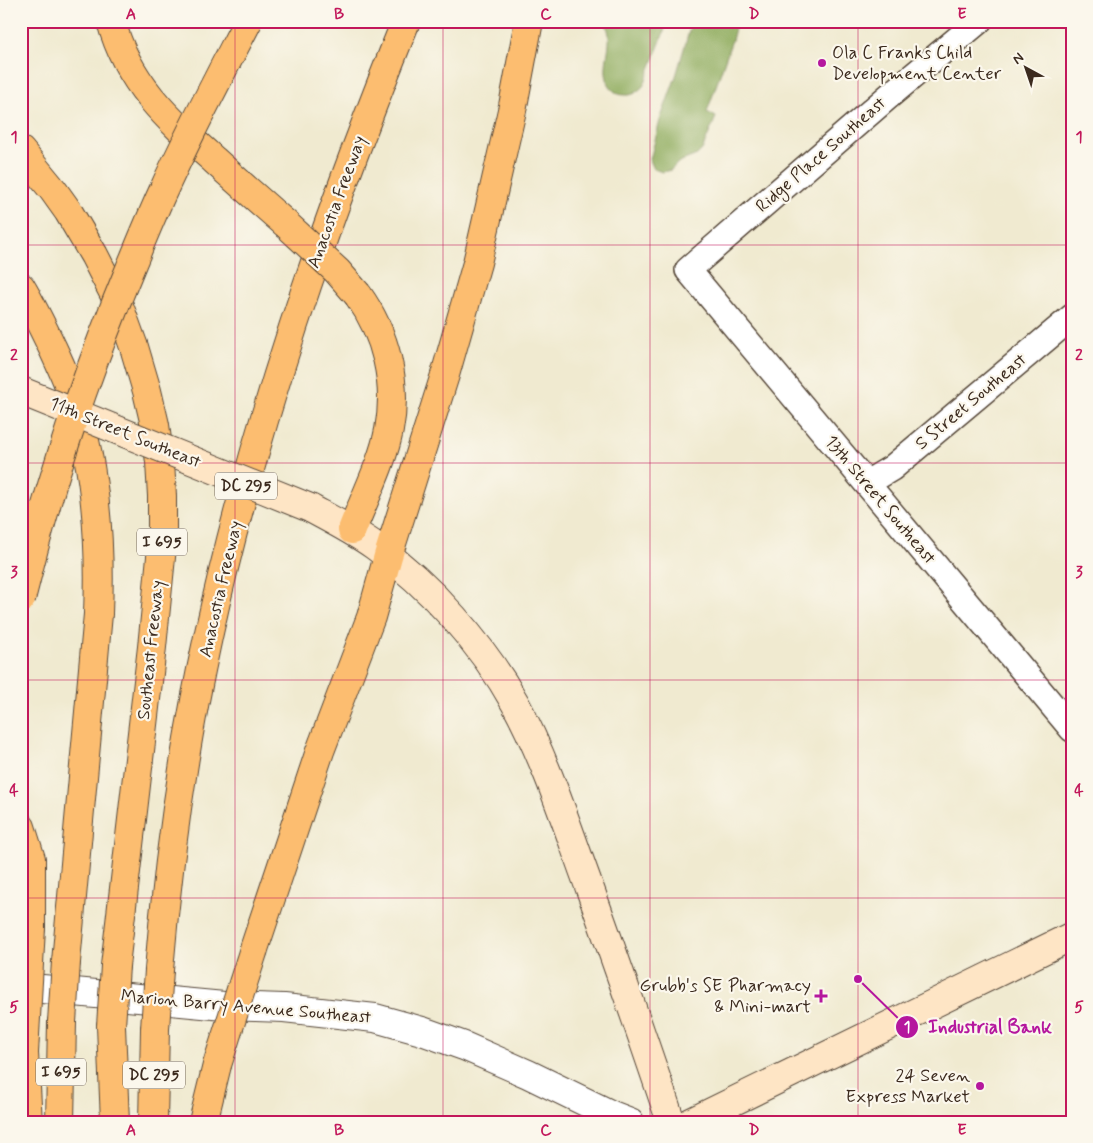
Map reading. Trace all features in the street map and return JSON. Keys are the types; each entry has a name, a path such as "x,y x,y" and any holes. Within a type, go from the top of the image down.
{"highway":[{"path":"111,21 128,65 155,104 182,132 337,271 358,295 373,318 383,345 389,370 392,398 389,430 379,462 352,530"},
{"path":"21,598 40,524 70,427 104,332 162,192 248,21"},
{"name":"Anacostia Freeway","path":"153,1122 154,1029 162,929 173,837 192,721 212,618 242,500 272,394 311,272 370,108 406,21"},
{"path":"203,1122 217,1065 254,949 320,751 371,617 442,383 476,263 504,147 529,21"},
{"name":"Southeast Freeway","path":"21,151 68,211 94,255 117,300 147,391 155,426 160,462 162,547 111,1026 115,1122"},
{"name":"I 695","path":"21,287 42,325 72,394 85,440 97,516 98,614 66,962 62,1022 60,1122"},
{"path":"21,828 31,859 31,928 24,1054 28,1122"}],"main road":[{"name":"11th Street Southeast","path":"21,391 310,508 352,530 388,556 412,576 446,610 474,643 504,684 540,756 558,800 649,1053 671,1122"},
{"path":"691,1122 1072,936"}],"street":[{"name":"Ridge Place Southeast","path":"688,270 882,102 979,21"},
{"name":"13th Street Southeast","path":"688,270 867,483 1068,717"},
{"name":"S Street Southeast","path":"867,483 892,468 1072,317"},
{"name":"Marion Barry Avenue Southeast","path":"21,987 224,1006 284,1008 375,1018 422,1031 464,1046 630,1122"}],"green space":[{"path":"605,21 667,21 644,85 633,94 618,94 609,84 606,64 609,35"},
{"path":"692,21 737,21 707,112 716,117 702,150 697,155 679,162 671,170 662,172 654,169 650,160 660,120 676,76"}],"place":[{"name":"Ola C Franks Child Development Center","path":"822,63"},
{"name":"Industrial Bank","path":"858,979"},
{"name":"Grubb's SE Pharmacy & Mini-mart","path":"821,996"},
{"name":"24 Seven Express Market","path":"980,1086"}]}
